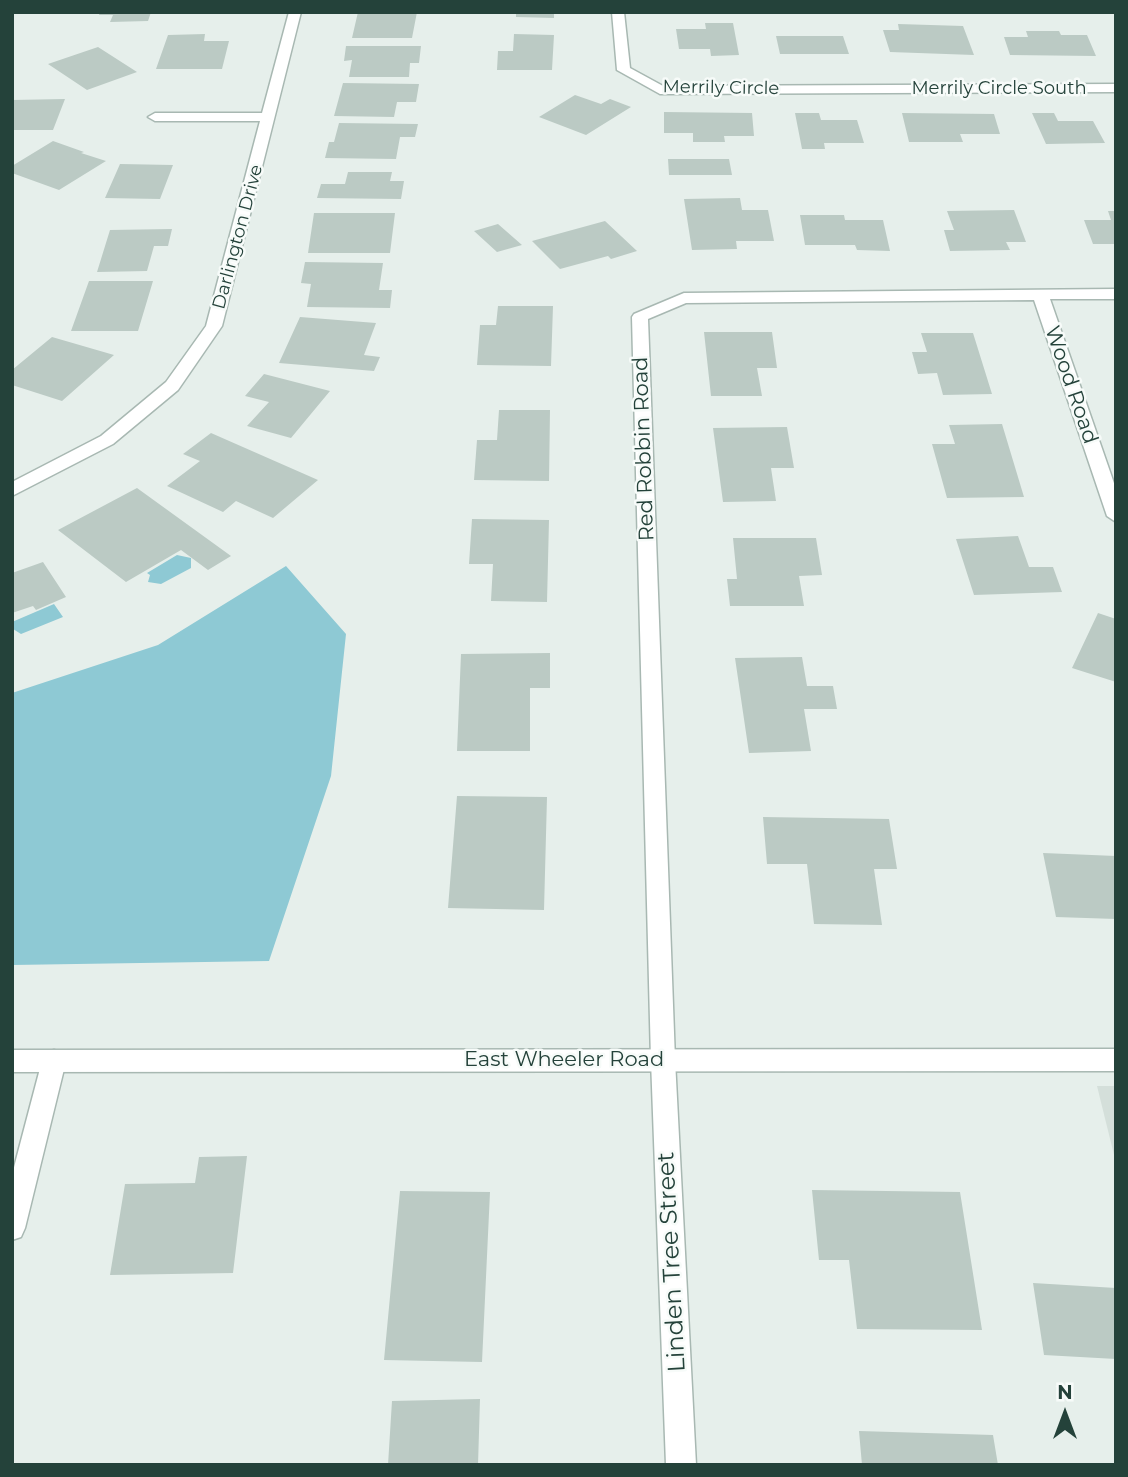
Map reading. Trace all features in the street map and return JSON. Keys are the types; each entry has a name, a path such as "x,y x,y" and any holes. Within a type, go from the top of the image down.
{"street":[{"name":"Darlington Drive","path":"12,490 107,440 172,386 215,326 295,12"},
{"name":"Merrily Circle","path":"618,12 624,70 660,90 881,89"},
{"name":"Merrily Circle South","path":"881,89 1116,89"},
{"path":"155,117 269,117"},
{"name":"Wood Road","path":"1040,294 1116,516"},
{"name":"Red Robbin Road","path":"663,1060 640,317 684,298 1116,294"},
{"name":"Linden Tree Street","path":"663,1060 681,1465"},
{"name":"East Wheeler Road","path":"12,1061 1116,1060"},
{"path":"12,1228 54,1061"}],"shaded area":[{"path":"1097,1086 1116,1086 1116,1163"}],"water":[{"path":"177,555 191,558 191,568 161,584 148,582 150,575 147,573"},
{"path":"286,566 346,634 331,776 269,961 12,965 12,693 158,645"},
{"path":"54,604 63,617 21,634 13,629 12,622"}],"building":[{"path":"100,12 151,12 148,21 110,22 113,15 99,15"},
{"path":"358,12 417,12 412,38 352,38"},
{"path":"516,12 554,12 554,18 516,17"},
{"path":"705,23 733,23 739,55 711,56 710,49 679,49 676,29 706,29"},
{"path":"898,24 963,26 974,55 890,52 883,30 899,30"},
{"path":"1026,31 1059,31 1061,35 1087,35 1096,56 1010,55 1004,37 1028,37"},
{"path":"205,34 204,41 229,41 222,69 156,69 168,35"},
{"path":"514,34 554,35 552,70 497,70 498,51 513,51"},
{"path":"776,36 843,36 849,54 780,54"},
{"path":"346,46 421,46 419,63 410,63 409,77 349,77 352,60 344,61"},
{"path":"98,47 137,72 87,90 48,64"},
{"path":"343,83 419,84 416,102 397,102 394,117 334,116"},
{"path":"575,95 601,104 610,99 631,107 586,135 539,117"},
{"path":"65,99 53,130 12,130 12,100"},
{"path":"664,112 752,113 754,136 724,136 725,142 693,142 693,133 664,133"},
{"path":"795,113 819,113 821,120 857,120 864,143 824,143 825,149 802,149"},
{"path":"902,113 994,114 1000,134 960,134 963,142 909,142"},
{"path":"1032,113 1054,113 1058,121 1093,121 1105,143 1046,144"},
{"path":"339,123 418,124 415,137 400,137 396,159 325,158 329,142 334,142"},
{"path":"53,141 106,161 59,190 12,173 12,166"},
{"path":"668,159 729,159 732,175 669,175"},
{"path":"120,164 173,165 160,199 105,198"},
{"path":"348,172 392,172 390,181 404,181 401,199 317,198 321,184 345,184"},
{"path":"740,198 742,210 768,210 774,241 736,241 737,249 692,250 684,199"},
{"path":"1014,210 1026,242 1006,242 1010,250 950,251 944,230 954,230 947,211"},
{"path":"1108,211 1116,211 1116,244 1093,244 1084,220 1111,220"},
{"path":"314,213 395,213 390,253 308,253"},
{"path":"800,215 844,215 845,220 883,220 890,251 857,250 855,245 805,245"},
{"path":"605,221 637,251 560,269 532,241"},
{"path":"498,224 522,245 497,252 474,231"},
{"path":"172,229 168,246 154,246 147,271 97,272 110,230"},
{"path":"305,262 383,263 379,290 392,290 390,308 307,307 311,284 301,283"},
{"path":"89,281 153,281 138,331 71,331"},
{"path":"498,306 553,306 551,366 477,365 480,325 496,325"},
{"path":"300,317 376,323 364,355 380,357 374,371 279,363"},
{"path":"704,332 772,332 777,368 757,368 762,396 711,396"},
{"path":"921,333 973,333 992,394 943,395 937,373 918,374 912,352 927,352"},
{"path":"52,337 114,355 62,401 12,385 12,370"},
{"path":"264,374 330,391 291,438 247,426 269,402 245,396"},
{"path":"499,410 550,410 549,481 474,480 477,440 497,440"},
{"path":"1002,424 1024,497 947,498 932,444 955,444 949,425"},
{"path":"787,427 794,468 771,468 776,501 723,502 713,428"},
{"path":"211,433 318,480 273,518 236,501 223,512 167,486 200,461 183,454"},
{"path":"137,488 231,556 208,570 181,550 126,582 58,530"},
{"path":"472,519 549,520 547,602 491,601 493,564 469,564"},
{"path":"1018,536 1029,567 1053,567 1062,592 974,595 956,539"},
{"path":"733,538 816,538 822,575 799,576 804,606 730,606 727,579 737,579"},
{"path":"43,562 66,597 36,610 33,606 12,613 12,573"},
{"path":"1098,613 1116,619 1116,682 1072,668"},
{"path":"550,653 550,688 530,688 530,751 457,751 461,654"},
{"path":"802,657 807,686 833,686 837,709 804,709 811,751 749,753 735,658"},
{"path":"457,796 547,797 544,910 448,908"},
{"path":"763,817 889,819 897,869 874,869 882,925 814,924 807,864 767,864"},
{"path":"1043,853 1116,856 1116,919 1056,917"},
{"path":"247,1156 233,1273 110,1275 125,1184 195,1183 199,1157"},
{"path":"812,1190 960,1192 982,1330 857,1329 849,1260 819,1260"},
{"path":"400,1191 490,1192 482,1362 384,1360"},
{"path":"1033,1283 1116,1288 1116,1359 1044,1355"},
{"path":"480,1399 478,1465 388,1465 392,1401"},
{"path":"859,1431 993,1435 998,1465 862,1465"}]}
